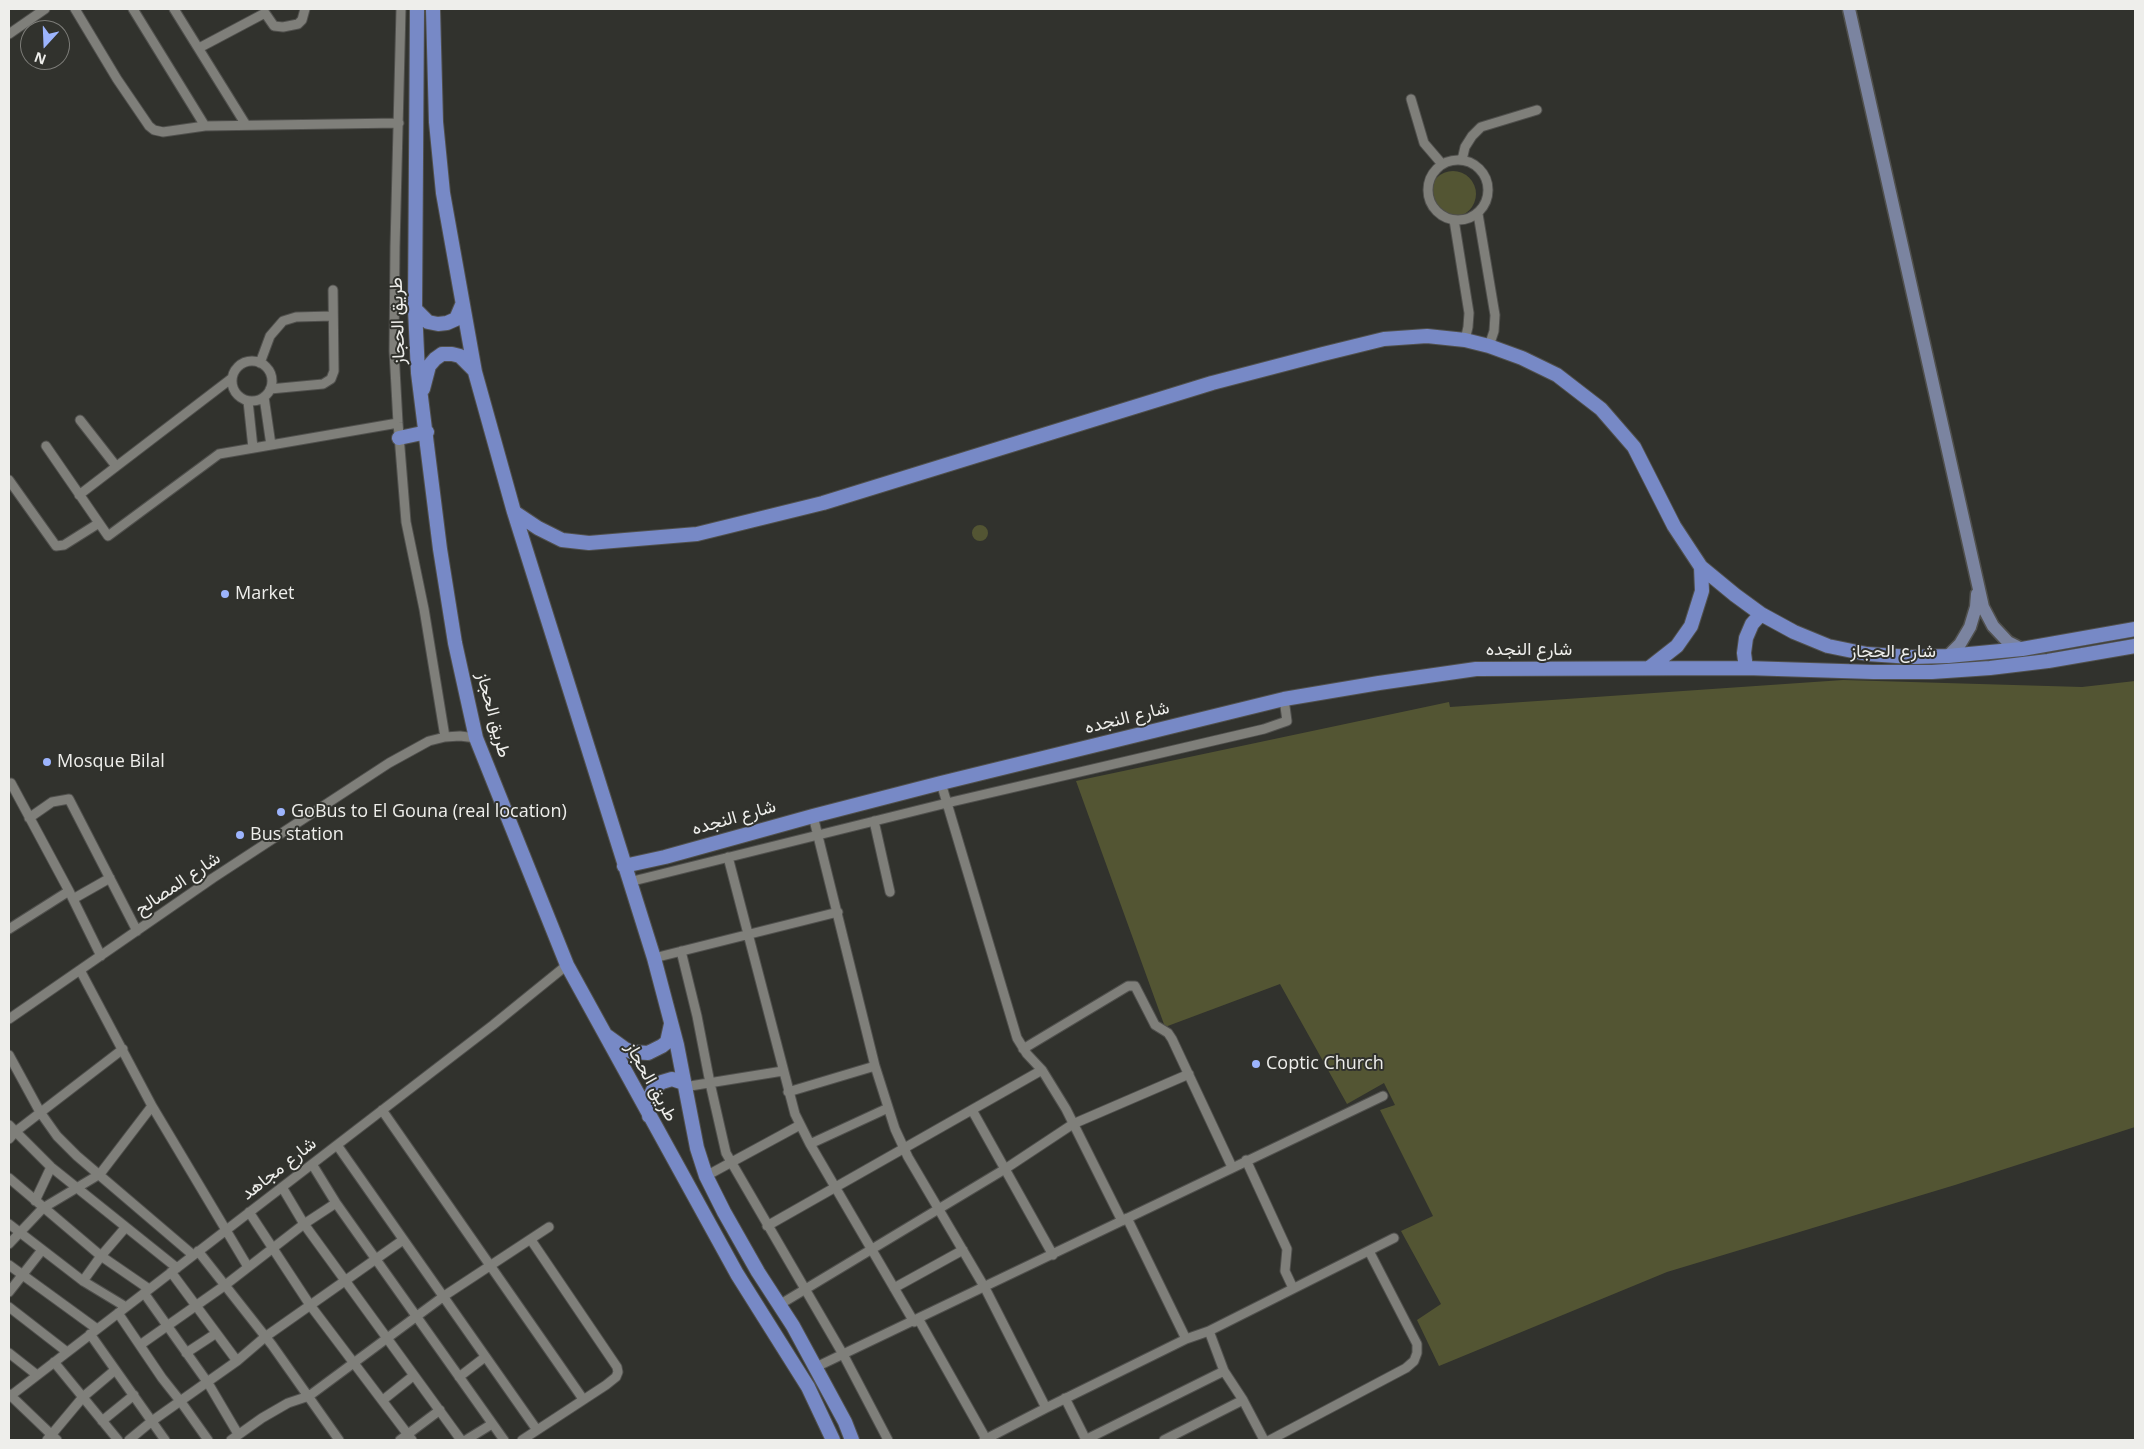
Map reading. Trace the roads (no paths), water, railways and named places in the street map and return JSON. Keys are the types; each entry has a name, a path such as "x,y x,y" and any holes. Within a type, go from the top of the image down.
{"main road":[{"name":"طريق الحجاز","path":"417,9 415,309 421,397 455,643 476,738 567,965 737,1274 808,1387 833,1440"},
{"name":"طريق الحجاز","path":"433,9 436,122 443,193 475,372 514,512 654,958 671,1022 692,1126 706,1176 738,1240 793,1326 814,1368 845,1422 852,1440"},
{"path":"415,309 428,322 438,324 456,319 462,305"},
{"name":"شارع الحجاز","path":"514,512 538,528 562,540 589,543 696,534 823,503 1212,383 1384,339 1427,336 1465,340 1489,346 1522,358 1557,374 1601,409 1634,447 1674,526 1701,567 1761,614 1794,632 1828,646 1867,654 1948,656 2022,649 2135,629"},
{"path":"421,397 429,366 442,354 460,356 475,372"},
{"path":"398,431 427,432"},
{"path":"1648,668 1668,654 1691,626 1700,597 1701,567"},
{"path":"1746,668 1744,653 1746,638 1752,624 1761,614"},
{"name":"شارع الحجاز","path":"1648,668 1746,668 1873,672 1961,670 2048,661 2135,646"},
{"name":"شارع النجده","path":"624,866 665,857 941,783 1284,700 1379,683 1476,669 1648,668"},
{"path":"603,1033 625,1049 632,1052 648,1053 667,1042 671,1022"},
{"path":"649,1116 649,1099 654,1088 662,1082 672,1079 684,1085"}],"street":[{"path":"9,34 45,9"},
{"path":"75,9 116,80 149,126 154,130 163,132 205,126 399,123"},
{"path":"133,9 205,126"},
{"path":"174,9 246,125"},
{"path":"199,48 265,11 274,26 283,27 298,24 302,20 305,9"},
{"path":"401,9 394,351 398,431 406,522 424,609 445,737"},
{"path":"1849,9 1983,607 1994,626 2008,642 2022,649"},
{"path":"1412,99 1424,143 1442,164"},
{"path":"1462,160 1465,147 1481,127 1537,110"},
{"path":"1451,160 1462,160 1472,162 1480,168 1488,182 1488,197 1485,206 1478,214 1471,218 1454,220 1444,217 1436,211 1429,197 1429,181 1442,164 1451,160"},
{"path":"398,178 416,176"},
{"path":"1478,214 1495,315 1494,331 1489,346"},
{"path":"1454,220 1469,313 1465,340"},
{"path":"270,389 323,384 331,379 334,371 332,290"},
{"path":"260,363 270,336 284,322 296,317 333,316"},
{"path":"79,495 232,378 240,365 250,361 260,363 270,374 270,389 264,397 255,401 248,401 235,393 232,378"},
{"path":"264,397 271,445"},
{"path":"248,401 253,448"},
{"path":"80,420 116,466"},
{"path":"46,446 108,536 219,454 271,445 398,431"},
{"path":"9,480 56,546 64,545 99,523"},
{"path":"1948,656 1960,644 1970,626 1976,607 1978,586"},
{"path":"629,882 947,803 1264,729 1287,721 1284,700"},
{"name":"شارع المصالح","path":"9,1018 213,878 389,763 430,741 460,736 476,738"},
{"path":"9,782 71,895 101,956"},
{"path":"941,783 1014,1032 1023,1050 1042,1070 1066,1109 1072,1124 1125,1220 1186,1339"},
{"path":"29,818 52,802 69,799 137,931"},
{"path":"813,816 875,1066 903,1149 985,1288 1046,1408"},
{"path":"874,821 890,892"},
{"path":"728,857 788,1092 800,1125 985,1440 1066,1398 1186,1339 1209,1331 1394,1238"},
{"path":"9,928 71,895 110,878"},
{"path":"654,958 838,912"},
{"path":"681,951 697,1016 722,1142 730,1163 844,1356 888,1440"},
{"name":"شارع مجاهد","path":"9,1396 493,1025 567,965"},
{"path":"80,970 152,1106 248,1267"},
{"path":"1023,1050 1128,986 1133,985 1137,989 1155,1025 1171,1036 1232,1167"},
{"path":"123,1049 11,1132 174,1270 195,1307 237,1361"},
{"path":"9,1055 40,1112 57,1136 196,1253 265,1337 338,1440"},
{"path":"788,1092 875,1066"},
{"path":"768,1226 1042,1070"},
{"path":"684,1085 783,1072"},
{"path":"779,1305 1005,1170 1072,1124 1189,1074"},
{"path":"814,1368 844,1356 1246,1160 1383,1096"},
{"path":"9,1244 44,1208 100,1174 152,1106"},
{"path":"810,1144 888,1108"},
{"path":"382,1110 583,1399"},
{"path":"972,1110 1053,1255"},
{"path":"706,1176 800,1125"},
{"path":"338,1144 403,1240 538,1430"},
{"path":"1246,1160 1287,1250 1285,1271 1293,1288"},
{"path":"312,1164 336,1203 504,1440"},
{"path":"35,1201 51,1167"},
{"path":"9,1178 101,1256 146,1291 186,1354 208,1383 235,1437 288,1403 308,1396 444,1296 549,1227"},
{"path":"282,1187 304,1224 461,1440"},
{"path":"140,1345 224,1286 304,1224 336,1203"},
{"path":"249,1212 310,1305 383,1400 407,1438 440,1410"},
{"path":"9,1224 83,1281 126,1307"},
{"path":"83,1281 101,1256 126,1228"},
{"path":"129,1440 152,1421 208,1383 265,1337 403,1240"},
{"path":"522,1440 616,1377 617,1367 531,1240"},
{"path":"9,1292 42,1250"},
{"path":"894,1288 963,1250"},
{"path":"1270,1440 1406,1368 1414,1361 1417,1353 1417,1344 1368,1250"},
{"path":"9,1265 94,1331 115,1370 165,1440"},
{"path":"9,1307 68,1352"},
{"path":"118,1313 162,1378 208,1440"},
{"path":"1209,1331 1224,1371 1243,1400 1264,1440"},
{"path":"186,1354 215,1334"},
{"path":"9,1353 37,1375"},
{"path":"459,1377 485,1357"},
{"path":"54,1362 118,1440"},
{"path":"9,1396 52,1439 83,1398 115,1370"},
{"path":"1066,1398 1086,1440 1224,1371"},
{"path":"383,1400 413,1376"},
{"path":"102,1421 134,1396"},
{"path":"1164,1440 1243,1400"},
{"path":"466,1440 492,1424"}],"place":[{"name":"Market","path":"225,594"},
{"name":"Mosque Bilal","path":"47,762"},
{"name":"GoBus to El Gouna (real location)","path":"281,812"},
{"name":"Bus station","path":"240,835"},
{"name":"Coptic Church","path":"1256,1064"}]}
